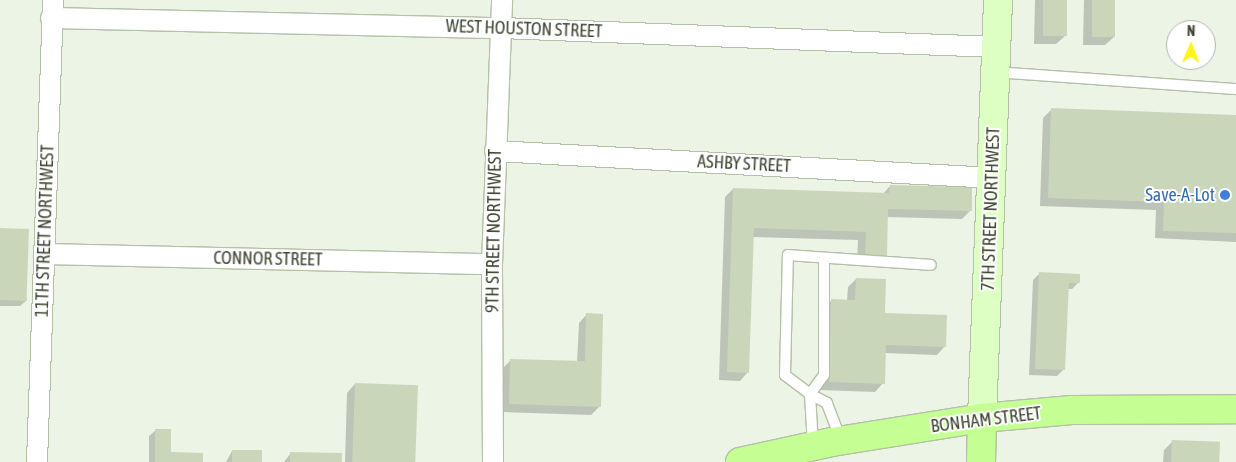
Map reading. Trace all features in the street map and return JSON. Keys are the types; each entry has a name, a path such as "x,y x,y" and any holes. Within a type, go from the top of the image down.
{"main road":[{"name":"BONHAM STREET","path":"740,462 813,446 982,418 1072,410 1236,409"},
{"path":"981,462 982,418"}],"street":[{"name":"9TH STREET NORTHWEST","path":"493,462 492,264 502,0"},
{"name":"7TH STREET NORTHWEST","path":"982,418 993,178 998,0"},
{"name":"WEST HOUSTON STREET","path":"52,9 502,28 996,60"},
{"name":"11TH STREET NORTHWEST","path":"37,462 52,9"},
{"name":"ASHBY STREET","path":"495,151 993,178"},
{"name":"CONNOR STREET","path":"44,254 492,264"}],"lane":[{"path":"996,60 1236,89"},
{"path":"841,441 827,403 810,394 785,375 788,255 932,265"},
{"path":"813,446 810,394 824,374 824,258"}],"building":[{"path":"1043,0 1067,0 1067,36 1043,36"},
{"path":"1092,0 1115,0 1115,37 1092,37"},
{"path":"1051,108 1236,115 1236,233 1163,231 1164,202 1048,198"},
{"path":"890,185 972,187 972,211 888,209 887,256 865,255 866,232 754,228 749,373 727,372 733,188 889,193"},
{"path":"0,228 29,229 26,301 0,300"},
{"path":"1039,272 1080,274 1080,283 1069,283 1065,370 1035,369"},
{"path":"856,278 886,279 885,313 947,315 946,347 886,345 885,384 829,382 831,299 855,300"},
{"path":"586,313 603,314 601,407 509,404 510,359 585,361"},
{"path":"355,383 418,385 415,462 352,462"},
{"path":"155,429 171,429 171,452 203,453 203,462 155,462"},
{"path":"1172,440 1220,442 1219,462 1171,462"},
{"path":"232,450 262,450 262,462 232,462"},
{"path":"290,452 342,453 342,462 290,462"}],"place":[{"name":"Save-A-Lot","path":"1225,195"}]}
